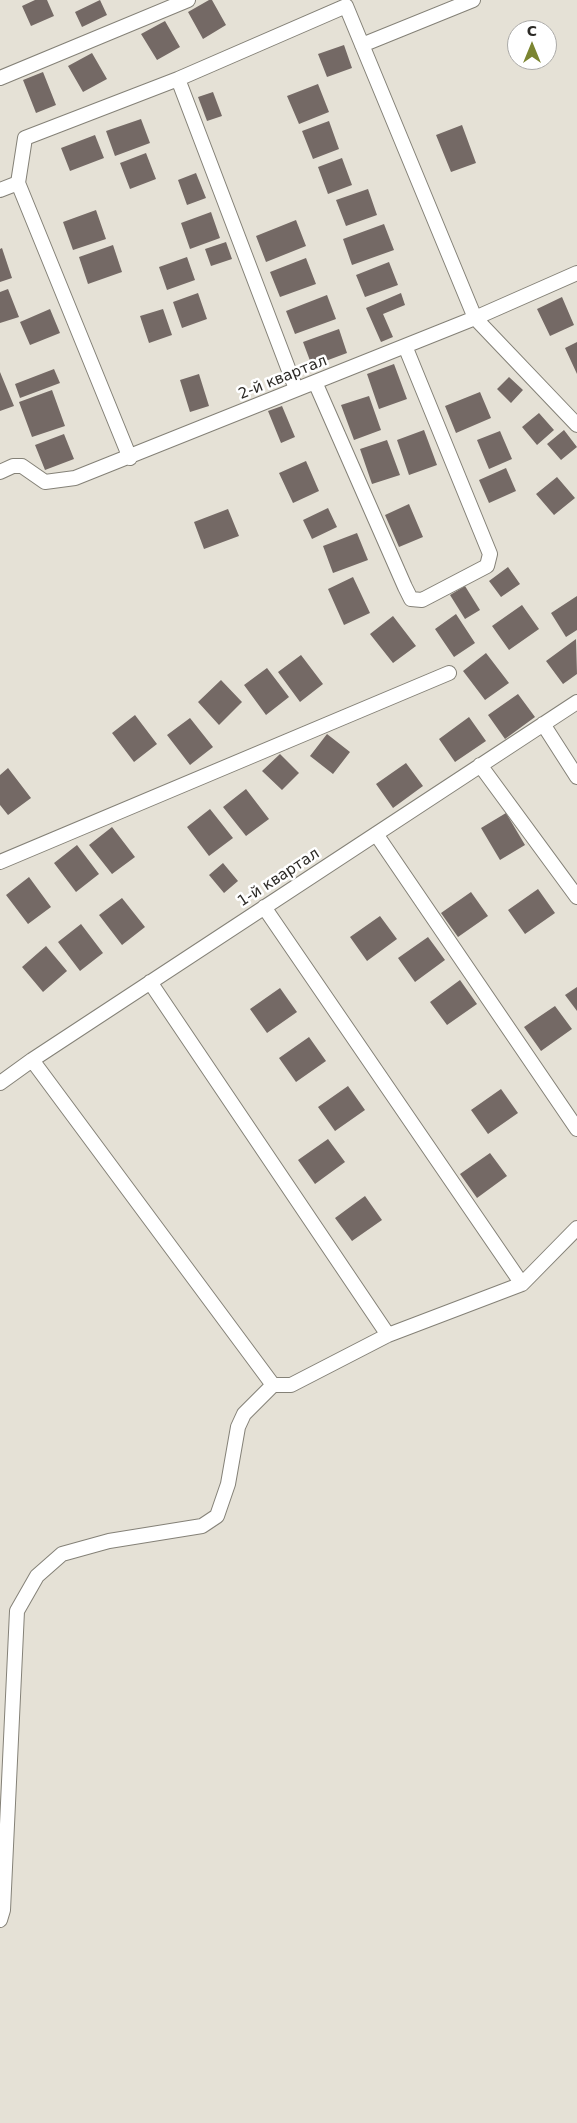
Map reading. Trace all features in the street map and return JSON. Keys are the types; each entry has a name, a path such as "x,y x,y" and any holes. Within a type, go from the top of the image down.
{"street":[{"path":"0,78 188,0"},
{"path":"362,45 464,2"},
{"path":"130,458 18,183 25,138 178,78 346,6 474,318 544,388 577,425"},
{"path":"178,78 296,390"},
{"path":"0,190 18,183"},
{"name":"2-й квартал","path":"0,472 13,466 22,466 45,482 75,478 130,458 474,318 577,273"},
{"path":"315,382 404,587 412,599 422,600 487,566 490,554 404,346"},
{"path":"0,862 449,673"},
{"name":"1-й квартал","path":"0,1083 150,982 577,702"},
{"path":"543,724 577,777"},
{"path":"480,765 577,897"},
{"path":"376,834 577,1130"},
{"path":"264,907 522,1284"},
{"path":"150,982 388,1335"},
{"path":"32,1060 273,1385"},
{"path":"1,1912 17,1611 37,1576 62,1554 110,1541 202,1526 216,1516 228,1484 238,1427 244,1414 273,1385 291,1385 388,1335 522,1284 577,1228"}],"building":[{"path":"35,0 47,0 54,16 31,26 22,6"},
{"path":"100,0 107,15 82,27 75,12"},
{"path":"212,0 226,25 203,39 188,12"},
{"path":"165,21 180,47 157,60 141,34"},
{"path":"344,45 352,68 327,77 318,54"},
{"path":"92,53 107,79 83,92 68,66"},
{"path":"43,72 56,105 36,113 23,80"},
{"path":"318,84 329,112 299,124 287,96"},
{"path":"213,92 222,116 207,121 198,97"},
{"path":"141,119 150,143 115,156 106,131"},
{"path":"329,121 339,149 313,159 302,131"},
{"path":"462,125 476,163 451,172 436,135"},
{"path":"95,135 104,158 70,171 61,148"},
{"path":"146,153 156,179 130,189 120,163"},
{"path":"342,158 352,185 328,194 318,167"},
{"path":"196,173 206,198 187,205 178,180"},
{"path":"368,189 377,215 346,226 336,200"},
{"path":"96,210 106,239 73,250 63,222"},
{"path":"211,212 220,238 190,249 181,223"},
{"path":"296,220 306,246 266,262 256,236"},
{"path":"384,224 394,250 352,265 343,239"},
{"path":"226,242 232,259 211,266 205,249"},
{"path":"113,245 122,272 88,284 79,257"},
{"path":"2,248 12,278 0,282 0,249"},
{"path":"187,257 195,280 167,290 159,267"},
{"path":"306,258 316,284 280,297 270,272"},
{"path":"389,262 398,285 365,297 356,275"},
{"path":"8,289 19,317 0,323 0,292"},
{"path":"198,293 207,319 182,328 173,302"},
{"path":"401,293 405,305 383,314 393,337 381,342 366,308"},
{"path":"327,295 336,319 295,334 286,311"},
{"path":"562,297 574,325 550,336 537,309"},
{"path":"50,309 60,333 30,345 20,322"},
{"path":"163,309 172,335 149,343 140,316"},
{"path":"339,329 347,353 312,366 303,342"},
{"path":"577,342 577,374 565,348"},
{"path":"394,364 407,399 379,409 367,374"},
{"path":"54,369 60,383 20,398 15,384"},
{"path":"0,372 14,406 0,411"},
{"path":"199,374 209,406 190,412 180,380"},
{"path":"509,377 523,390 511,403 497,389"},
{"path":"52,390 65,426 32,437 19,402"},
{"path":"480,392 491,418 456,433 445,406"},
{"path":"369,396 381,430 354,440 341,405"},
{"path":"282,406 295,437 281,443 268,411"},
{"path":"539,413 554,430 537,445 522,427"},
{"path":"424,430 437,465 409,475 397,440"},
{"path":"564,430 577,447 561,460 547,444"},
{"path":"500,431 512,459 489,469 477,440"},
{"path":"64,434 74,459 45,470 35,445"},
{"path":"387,440 400,475 372,484 360,449"},
{"path":"306,461 319,491 293,503 279,473"},
{"path":"506,468 516,491 489,503 479,480"},
{"path":"557,477 575,498 554,515 536,494"},
{"path":"409,504 423,537 399,547 385,515"},
{"path":"328,508 337,527 312,539 303,520"},
{"path":"228,509 239,536 204,549 194,522"},
{"path":"357,533 368,560 333,573 323,546"},
{"path":"508,567 520,584 501,597 489,581"},
{"path":"353,577 370,613 344,625 328,589"},
{"path":"465,586 480,610 465,619 450,595"},
{"path":"577,596 577,630 566,637 551,613"},
{"path":"522,605 539,629 509,650 492,626"},
{"path":"456,614 475,643 454,657 435,629"},
{"path":"393,616 416,646 393,663 370,634"},
{"path":"576,639 577,674 563,684 546,661"},
{"path":"486,653 509,683 485,700 463,671"},
{"path":"301,655 323,684 300,702 278,672"},
{"path":"267,668 289,697 266,715 244,685"},
{"path":"221,680 242,702 219,725 198,702"},
{"path":"518,694 535,717 505,739 488,715"},
{"path":"135,715 157,744 134,762 112,733"},
{"path":"469,717 486,741 455,762 439,739"},
{"path":"190,718 213,747 190,765 167,735"},
{"path":"327,734 350,752 333,774 310,756"},
{"path":"280,754 299,773 282,790 262,771"},
{"path":"406,763 423,786 393,808 376,784"},
{"path":"8,768 31,798 8,815 0,805 0,775"},
{"path":"246,789 269,819 246,836 223,807"},
{"path":"210,809 233,838 209,856 187,827"},
{"path":"506,813 525,845 500,860 481,828"},
{"path":"112,827 135,857 112,874 89,845"},
{"path":"77,845 99,874 76,892 54,863"},
{"path":"223,863 238,881 224,893 209,875"},
{"path":"29,877 51,907 28,924 6,895"},
{"path":"538,889 555,913 525,934 508,910"},
{"path":"471,892 488,916 458,937 441,913"},
{"path":"122,898 145,927 122,945 99,915"},
{"path":"380,916 397,939 367,961 350,937"},
{"path":"81,924 103,953 80,971 58,942"},
{"path":"428,937 445,960 415,982 398,958"},
{"path":"46,946 67,971 43,992 22,967"},
{"path":"460,980 477,1004 447,1025 430,1002"},
{"path":"577,987 577,1011 565,995"},
{"path":"280,988 297,1012 267,1033 250,1009"},
{"path":"555,1006 572,1029 541,1051 524,1027"},
{"path":"309,1037 326,1061 296,1082 279,1058"},
{"path":"348,1086 365,1110 335,1131 318,1107"},
{"path":"501,1089 518,1113 488,1134 471,1110"},
{"path":"328,1139 345,1162 315,1184 298,1160"},
{"path":"490,1153 507,1176 477,1198 460,1174"},
{"path":"365,1196 382,1220 352,1241 335,1218"}]}
